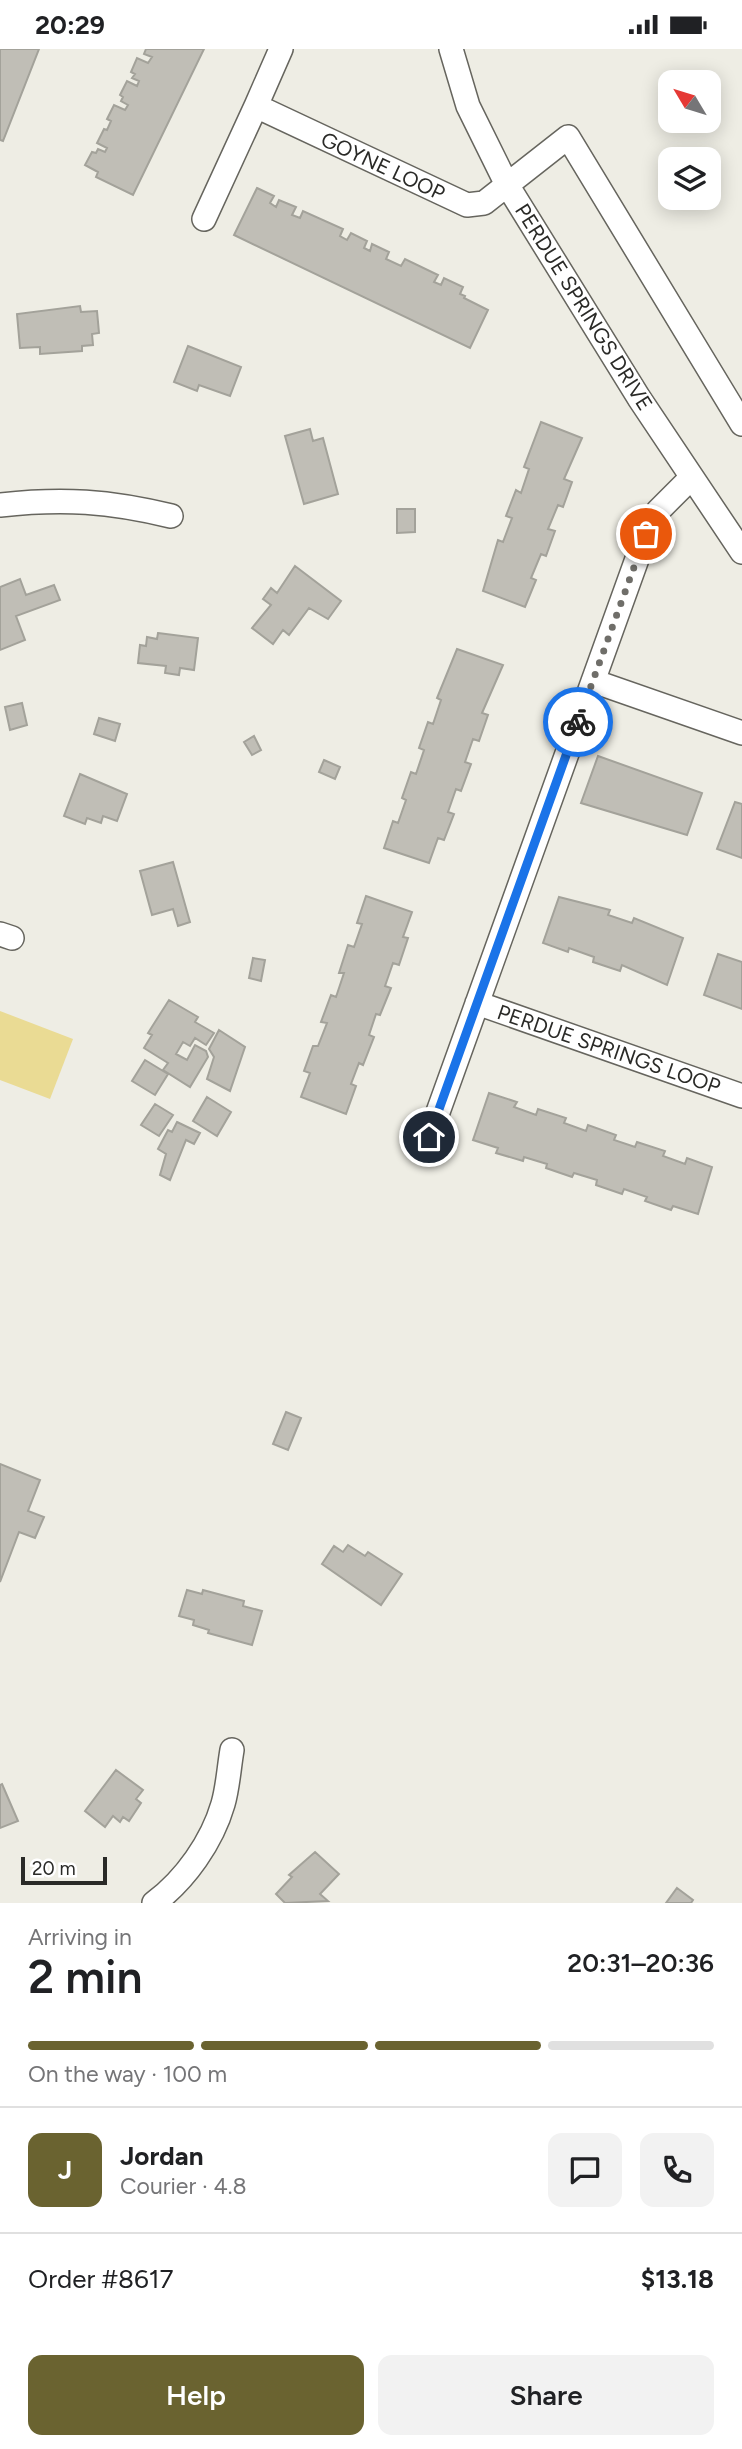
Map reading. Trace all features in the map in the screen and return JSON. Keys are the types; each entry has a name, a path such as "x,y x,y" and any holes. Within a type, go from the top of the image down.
{"street":[{"path":"204,219 281,49"},
{"name":"PERDUE SPRINGS DRIVE","path":"451,49 468,106 506,183 691,478 742,552"},
{"name":"GOYNE LOOP","path":"256,106 467,205 484,202 568,137 579,160 621,223 742,424"},
{"path":"429,1137 646,534 658,511 691,478"},
{"path":"0,505 81,499 132,506 171,516"},
{"path":"593,681 742,733"},
{"name":"PERDUE SPRINGS LOOP","path":"477,1003 742,1096"},
{"path":"154,1903 182,1877 210,1836 223,1804 232,1750"}],"shaded area":[{"path":"0,1011 73,1039 50,1099 0,1080"}],"building":[{"path":"0,49 39,49 3,141 0,140"},
{"path":"146,49 204,49 133,195 96,177 98,172 85,165 92,152 96,153 98,149 105,152 107,148 97,143 104,129 107,130 111,121 107,119 114,105 125,110 128,105 121,101 123,97 120,95 127,81 137,86 139,81 132,78 135,74 131,72 137,58 148,63 152,57 144,54"},
{"path":"257,188 274,196 270,203 276,207 279,200 296,207 292,215 300,218 303,211 343,229 340,236 347,240 351,233 367,241 364,248 370,251 372,244 389,252 386,259 401,266 405,259 438,275 434,282 441,285 444,278 463,287 460,294 465,296 464,298 488,310 470,348 234,235"},
{"path":"80,306 81,312 97,311 99,333 92,334 93,345 82,346 82,351 40,354 40,347 20,348 17,314"},
{"path":"188,346 241,367 230,396 199,385 197,391 174,382"},
{"path":"541,422 582,438 564,479 572,482 563,507 558,505 548,529 555,531 546,556 541,554 531,578 536,580 525,607 483,591 498,540 503,542 512,518 506,516 516,490 521,493 529,469 524,467"},
{"path":"310,429 313,441 323,438 338,494 304,504 285,436"},
{"path":"397,509 415,509 415,532 397,533"},
{"path":"295,566 341,601 328,619 309,608 289,635 283,630 273,644 252,628 271,605 263,599 271,588 277,593"},
{"path":"20,579 26,595 54,585 60,600 16,616 25,640 0,650 0,587"},
{"path":"158,633 198,638 194,670 180,668 179,675 165,673 166,666 138,663 140,645 146,646 147,637 157,639"},
{"path":"457,649 503,665 482,713 488,715 479,741 473,739 465,762 471,764 461,791 456,789 448,812 454,814 444,840 438,838 429,863 384,848 393,821 398,823 406,800 402,798 411,772 416,774 424,750 419,748 428,722 433,724 441,700 437,698"},
{"path":"22,703 27,725 10,730 5,707"},
{"path":"99,718 120,724 115,741 94,734"},
{"path":"254,736 261,750 252,755 244,742"},
{"path":"598,756 702,793 687,835 581,803"},
{"path":"324,760 340,767 335,779 319,772"},
{"path":"80,774 127,794 117,821 103,816 101,823 87,818 85,824 64,816"},
{"path":"735,802 742,804 742,858 717,849"},
{"path":"173,862 190,922 178,926 173,909 152,915 140,871"},
{"path":"366,896 412,912 403,937 408,938 399,965 393,963 385,986 391,988 380,1015 376,1014 369,1035 374,1037 363,1065 359,1063 351,1084 356,1086 346,1114 301,1097 310,1073 304,1071 313,1046 318,1046 327,1023 321,1022 331,995 336,997 344,973 339,973 348,945 354,947 362,924 357,923"},
{"path":"559,897 610,910 608,915 632,923 634,918 683,938 667,985 622,965 620,971 593,962 594,957 543,943"},
{"path":"718,954 742,962 742,1009 704,995"},
{"path":"253,958 265,960 261,981 249,978"},
{"path":"169,1000 198,1017 195,1022 214,1033 206,1045 195,1038 190,1046 183,1042 176,1054 187,1060 195,1045 206,1051 208,1057 190,1087 163,1070 168,1063 144,1048 152,1035 148,1033"},
{"path":"219,1030 245,1047 230,1091 207,1079 214,1057 209,1049"},
{"path":"145,1060 168,1074 155,1095 132,1081"},
{"path":"489,1093 517,1102 514,1107 536,1115 538,1109 566,1118 564,1123 586,1131 588,1125 616,1135 614,1140 635,1147 637,1142 665,1151 663,1156 685,1164 687,1158 712,1167 698,1214 673,1206 671,1210 645,1201 647,1197 624,1189 622,1194 596,1185 597,1180 574,1173 572,1177 546,1168 547,1164 524,1157 523,1161 496,1153 498,1148 473,1140"},
{"path":"207,1097 231,1112 217,1136 193,1121"},
{"path":"155,1104 173,1115 159,1136 141,1125"},
{"path":"177,1122 200,1133 194,1144 186,1140 170,1180 160,1175 166,1154 158,1149 168,1130 172,1132"},
{"path":"286,1412 301,1418 288,1450 273,1444"},
{"path":"0,1464 40,1480 28,1511 44,1517 35,1538 19,1532 0,1582"},
{"path":"348,1545 365,1556 368,1552 402,1574 381,1605 322,1564 334,1546 343,1552"},
{"path":"187,1590 202,1594 203,1590 244,1601 243,1606 262,1611 252,1645 208,1633 209,1630 193,1625 194,1620 179,1616"},
{"path":"116,1770 143,1790 136,1799 141,1803 129,1821 123,1817 120,1822 113,1816 105,1827 85,1811"},
{"path":"2,1784 18,1821 0,1828 0,1785"},
{"path":"315,1852 339,1874 320,1894 328,1901 285,1903 276,1894 292,1877 289,1875"},
{"path":"677,1888 693,1900 691,1903 666,1903"}],"way so far":[{"path":"578,722 646,534"}],"route":[{"path":"429,1137 578,722"}]}
